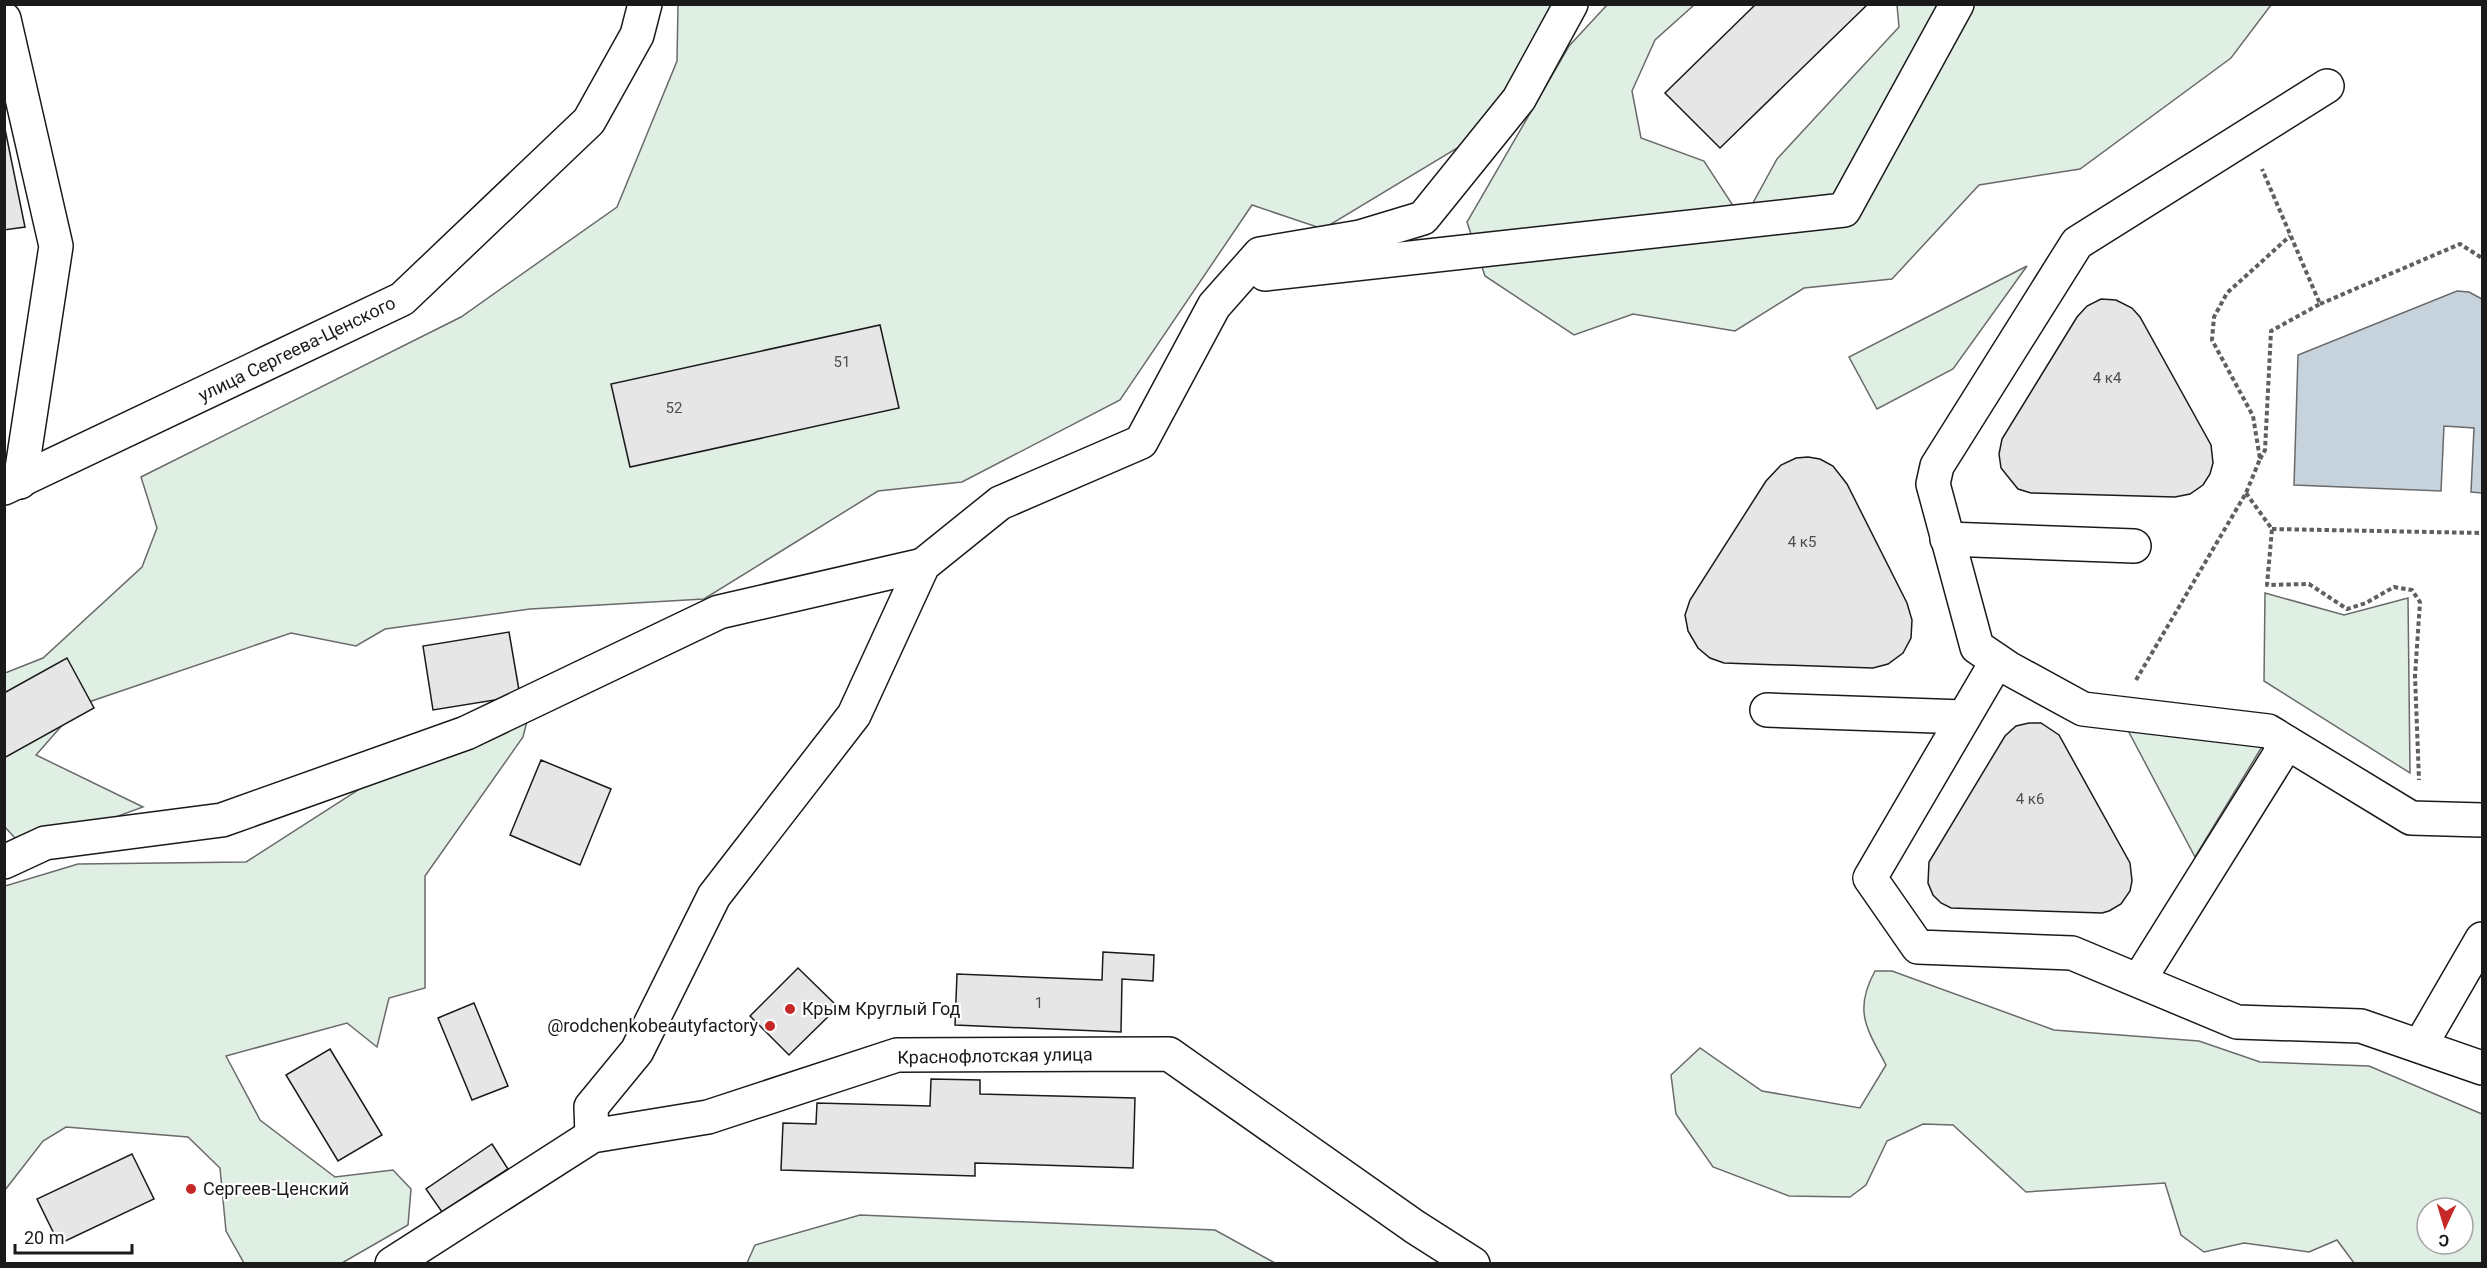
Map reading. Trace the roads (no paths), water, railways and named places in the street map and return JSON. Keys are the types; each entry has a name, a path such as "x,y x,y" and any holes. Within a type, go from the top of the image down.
{"street":[{"name":"улица Сергеева-Ценского","path":"12,485 402,299 588,121 637,35 645,4"},
{"path":"4,862 45,843 222,820 466,733 719,612 923,565 1000,503 1141,442 1214,306 1260,254 1360,237 1423,218 1519,99 1570,4"},
{"path":"1239,277 1844,210 1957,4"},
{"path":"4,19 57,246 12,485"},
{"path":"2327,86 2077,243 1937,466 1933,484 1977,647 1997,661 2083,709 2268,732 2411,818 2482,820"},
{"path":"1947,538 2134,546"},
{"path":"592,1136 591,1107 637,1051 714,896 854,715 923,565"},
{"path":"1997,661 1870,878 1917,947 2072,952 2237,1022 2361,1026 2482,1068"},
{"path":"1767,710 1964,717"},
{"path":"2139,980 2287,743"},
{"path":"2420,1046 2482,939"},
{"name":"Краснофлотская улица","path":"392,1263 592,1136 708,1117 897,1055 1169,1054 1415,1227 1473,1263"}],"place":[{"name":"Крым Круглый Год","path":"790,1009"},
{"name":"@rodchenkobeautyfactory","path":"770,1026"},
{"name":"Сергеев-Ценский","path":"191,1189"}]}
